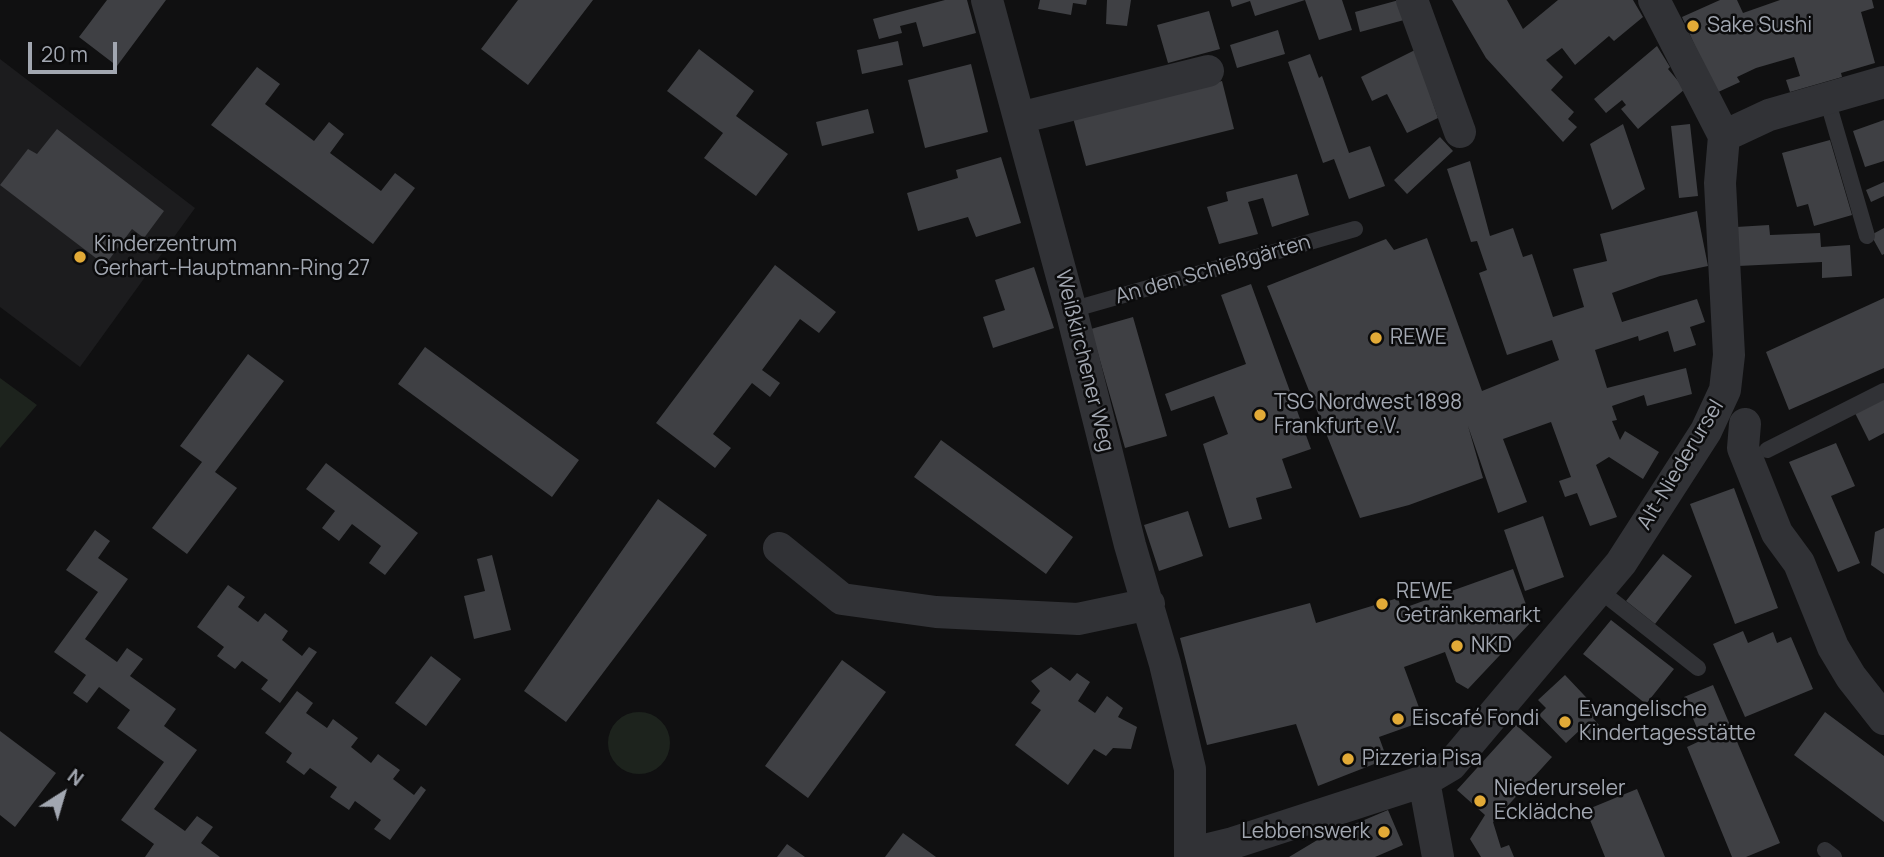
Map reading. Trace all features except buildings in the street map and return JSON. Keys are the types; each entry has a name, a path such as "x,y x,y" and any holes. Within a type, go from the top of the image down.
{"street":[{"name":"Weißkirchener Weg","path":"987,0 1071,310 1130,545 1149,604 1190,769 1191,855"},
{"path":"1412,0 1460,132"},
{"path":"1654,0 1724,136 1769,115 1884,82"},
{"path":"1019,118 1208,71"},
{"name":"Alt-Niederursel","path":"1191,855 1424,781 1451,765 1621,563 1706,431 1725,390 1729,355 1720,183 1724,136"},
{"path":"1725,390 1745,424 1767,450 1795,525 1800,563 1833,647 1870,705 1884,719"},
{"path":"1745,424 1743,448 1764,503 1777,533 1800,563"},
{"path":"779,548 842,599 936,612 1078,619 1149,604"},
{"path":"1424,781 1438,857"}],"lane":[{"path":"1827,99 1867,236"},
{"name":"An den Schießgärten","path":"1071,310 1355,229"},
{"path":"1767,450 1884,391"},
{"path":"1599,590 1698,668"}],"shaded area":[{"name":"Kinderzentrum Gerhart-Hauptmann-Ring 27","path":"0,59 195,208 80,367 0,307"},
{"path":"0,378 37,405 0,448"},
{"path":"639,712 651,714 661,721 668,731 668,755 661,765 651,772 639,774 627,772 617,765 610,755 608,743 610,731 617,721 627,714"}],"place":[{"name":"Sake Sushi","path":"1693,26"},
{"name":"Kinderzentrum Gerhart-Hauptmann-Ring 27","path":"80,257"},
{"name":"REWE","path":"1376,338"},
{"name":"TSG Nordwest 1898 Frankfurt e.V.","path":"1260,415"},
{"name":"REWE Getränkemarkt","path":"1382,604"},
{"name":"NKD","path":"1457,646"},
{"name":"Eiscafé Fondi","path":"1398,719"},
{"name":"Evangelische Kindertagesstätte","path":"1565,722"},
{"name":"Pizzeria Pisa","path":"1348,759"},
{"name":"Niederurseler Ecklädche","path":"1480,801"},
{"name":"Lebbenswerk","path":"1384,832"}]}
